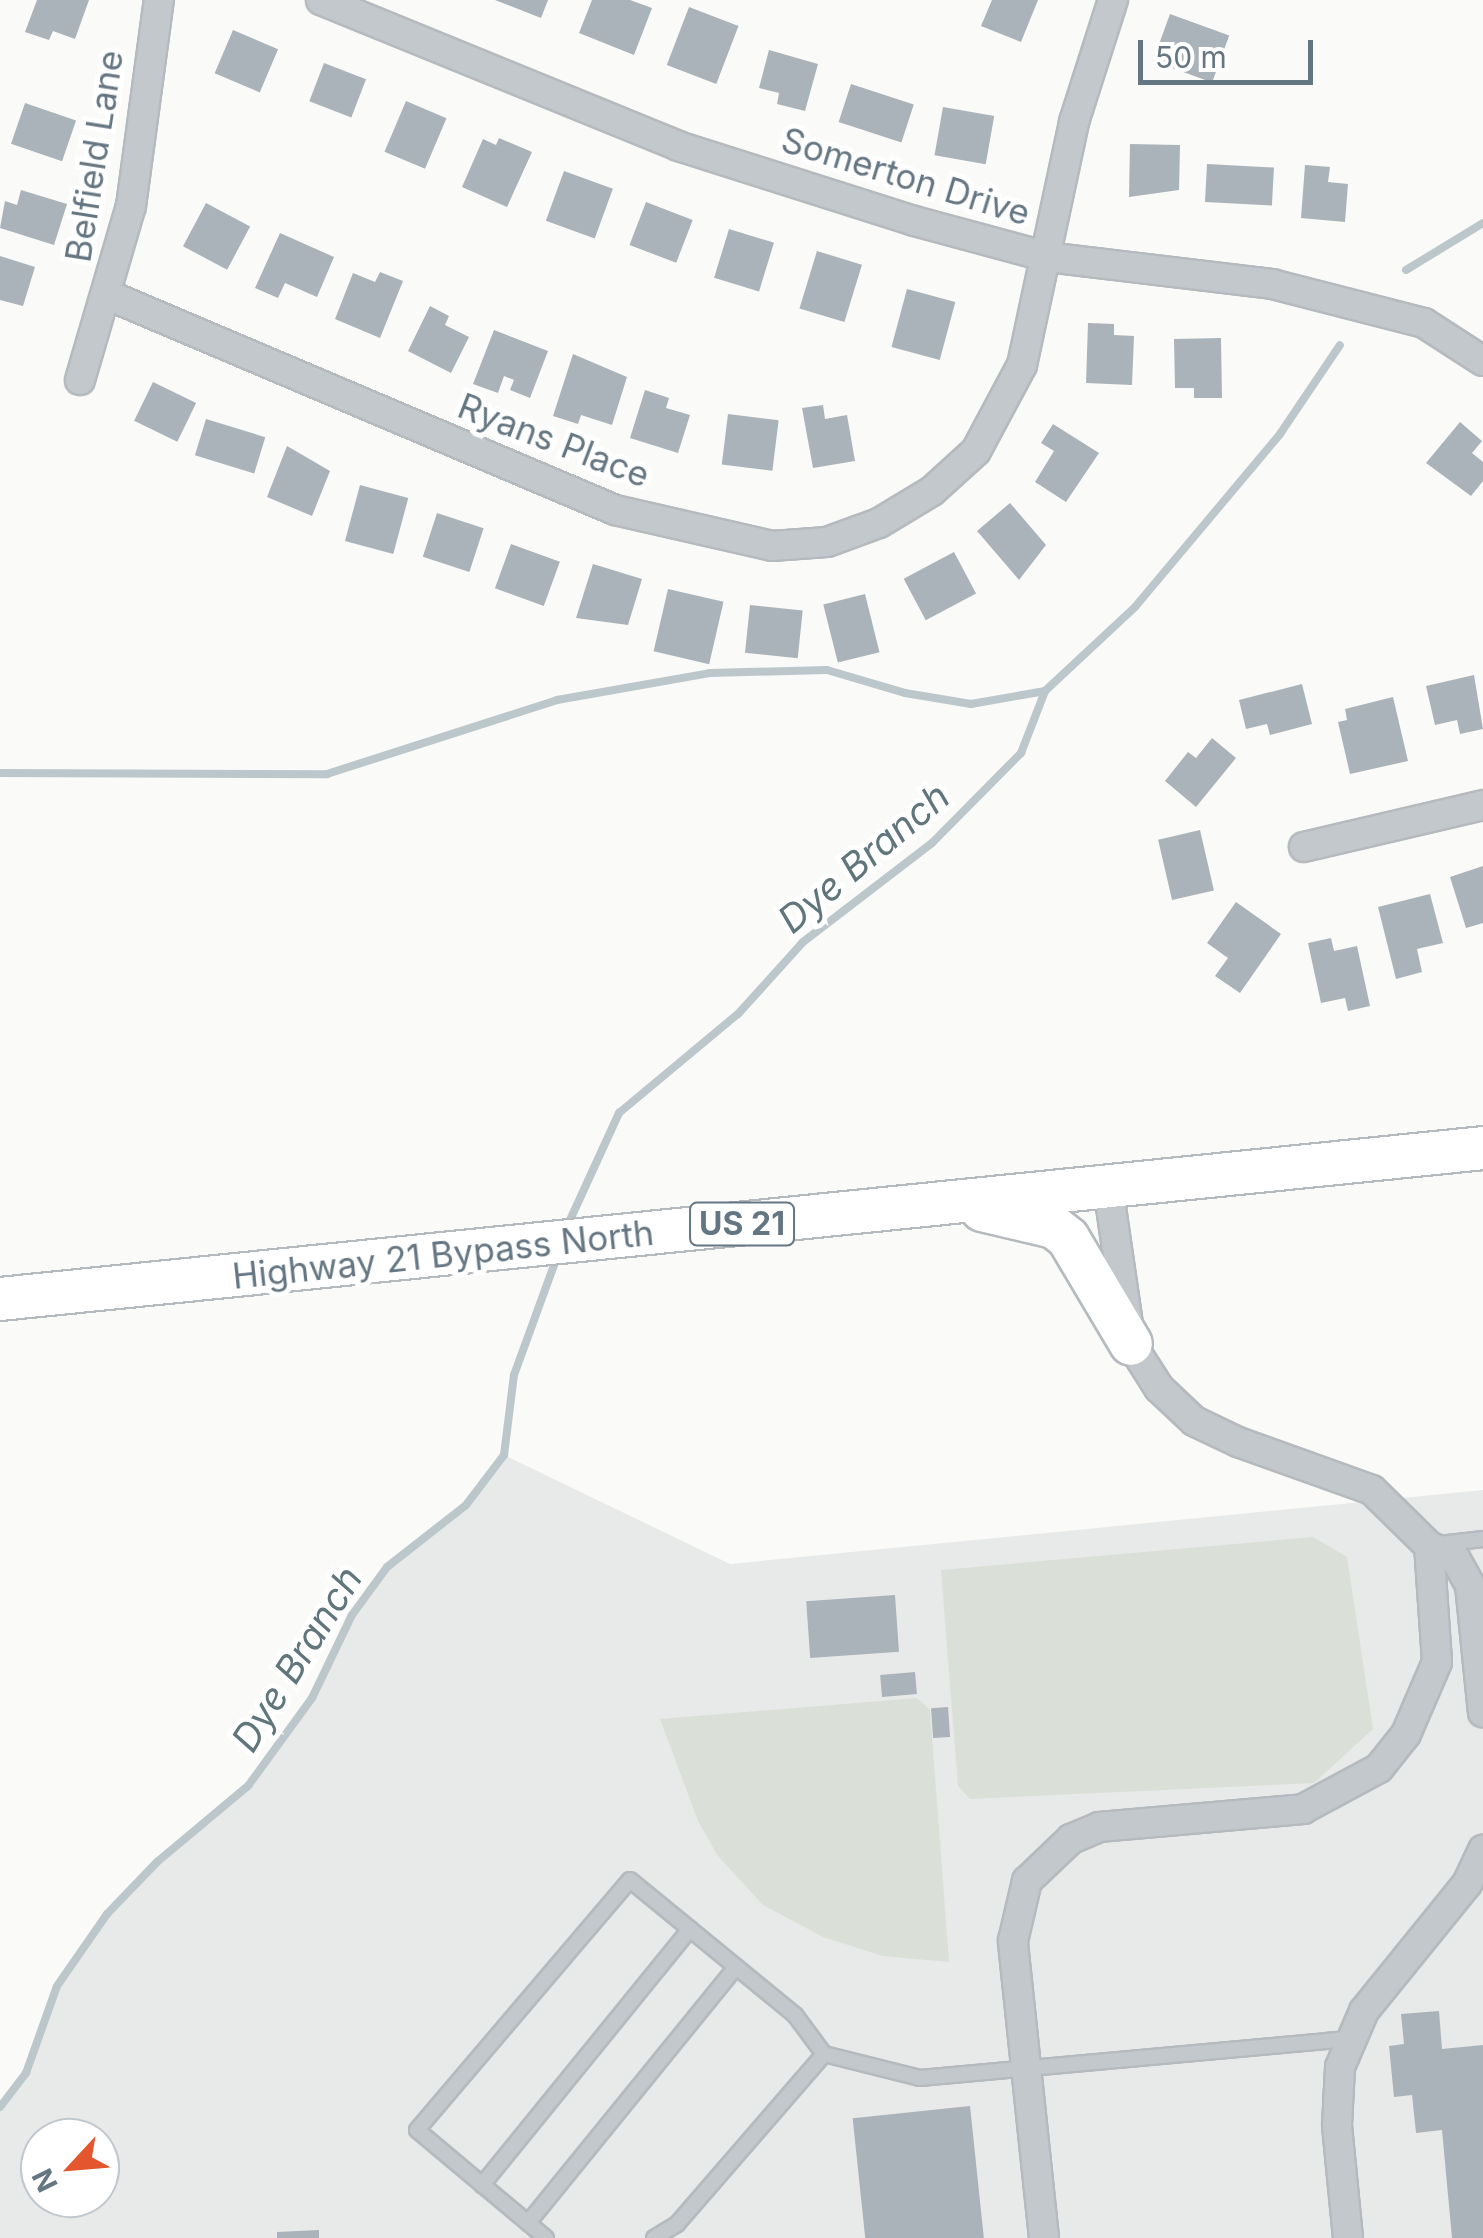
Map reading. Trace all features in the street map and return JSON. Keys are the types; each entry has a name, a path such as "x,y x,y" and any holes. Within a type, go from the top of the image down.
{"main road":[{"name":"Highway 21 Bypass North","path":"0,1299 1483,1148"},
{"path":"952,1203 1054,1227 1068,1238 1131,1344"}],"street":[{"name":"Belfield Lane","path":"80,380 131,206 159,0"},
{"name":"Somerton Drive","path":"321,0 678,146 1047,257 1272,284 1424,323 1483,362"},
{"name":"Ryans Place","path":"108,294 615,510 772,546 827,542 879,522 932,492 976,451 1022,365 1074,122 1113,0"},
{"path":"1304,847 1483,805"},
{"path":"1108,1187 1131,1344 1159,1388 1194,1421 1372,1490 1429,1546 1455,1558 1470,1585 1483,1712"},
{"path":"1044,2238 1013,1941 1027,1881 1071,1840 1099,1827 1303,1809 1379,1768 1406,1734 1437,1662 1429,1546"},
{"path":"1348,2238 1337,2096 1351,2039 1364,2011 1468,1884 1483,1848"}],"lane":[{"path":"1429,1546 1483,1539"},
{"path":"546,2238 417,2130 630,1880 795,2015 824,2054 920,2078 1351,2039"},
{"path":"482,2185 690,1929"},
{"path":"528,2223 736,1966"},
{"path":"654,2238 678,2224 824,2054"}],"shaded area":[{"path":"504,1455 730,1564 1483,1490 1483,2238 0,2238 0,2107 26,2073 57,1986 107,1914 157,1862 248,1786 312,1698 352,1615 387,1567 466,1505"},
{"path":"1313,1537 1347,1557 1373,1729 1314,1783 970,1799 958,1786 941,1570"},
{"path":"917,1698 930,1710 949,1962 883,1956 823,1937 763,1905 718,1856 698,1821 660,1719"}],"building":[{"path":"37,0 89,0 75,39 53,31 49,40 25,32"},
{"path":"495,0 548,0 541,18"},
{"path":"592,0 630,0 652,8 634,55 579,33"},
{"path":"992,0 1038,0 1021,42 981,26"},
{"path":"689,7 738,26 716,84 667,65"},
{"path":"1170,14 1229,36 1212,83 1153,61"},
{"path":"233,30 278,49 260,92 215,73"},
{"path":"769,50 818,64 805,111 777,104 779,93 759,88"},
{"path":"324,63 366,79 351,117 309,101"},
{"path":"851,84 914,104 901,142 839,122"},
{"path":"406,101 447,118 425,169 385,152"},
{"path":"25,103 76,121 62,161 11,144"},
{"path":"943,107 994,116 986,164 934,155"},
{"path":"499,138 532,152 507,207 462,187 483,139 496,145"},
{"path":"1130,144 1180,145 1179,190 1129,197"},
{"path":"1207,164 1274,168 1272,205 1205,202"},
{"path":"1305,165 1330,167 1328,182 1348,184 1345,222 1301,218"},
{"path":"564,171 613,189 595,239 546,221"},
{"path":"21,190 67,204 54,245 0,228 5,201 17,205"},
{"path":"646,202 693,220 676,263 630,245"},
{"path":"206,203 250,226 227,270 183,246"},
{"path":"729,229 774,243 759,292 714,278"},
{"path":"280,233 334,257 317,297 285,283 278,298 255,288"},
{"path":"817,251 862,265 844,322 799,308"},
{"path":"0,256 35,267 23,306 0,300"},
{"path":"380,272 403,281 380,338 335,319 353,273 375,282"},
{"path":"907,289 955,302 940,360 891,347"},
{"path":"430,306 449,316 445,325 469,337 451,373 408,351"},
{"path":"1088,323 1114,324 1114,335 1134,336 1132,385 1086,383"},
{"path":"494,330 548,351 530,398 510,390 514,380 504,376 498,393 473,384"},
{"path":"1221,338 1222,398 1194,398 1194,388 1175,388 1174,339"},
{"path":"573,354 627,377 612,425 581,415 578,424 553,416"},
{"path":"153,382 196,403 177,442 134,421"},
{"path":"645,390 669,398 666,408 690,415 678,453 630,438"},
{"path":"823,405 825,419 847,415 855,461 813,468 802,408"},
{"path":"728,414 779,420 772,471 722,465"},
{"path":"206,419 265,437 254,473 195,455"},
{"path":"1460,422 1482,441 1472,453 1483,462 1483,481 1471,496 1426,463"},
{"path":"1053,424 1099,453 1066,502 1035,482 1054,451 1041,443"},
{"path":"287,446 330,471 312,516 267,497"},
{"path":"360,485 408,498 393,554 345,541"},
{"path":"1010,503 1046,545 1019,580 977,531"},
{"path":"437,513 484,528 469,572 423,557"},
{"path":"511,544 560,562 544,606 495,588"},
{"path":"954,552 976,593 926,620 904,579"},
{"path":"593,564 642,579 628,625 576,618"},
{"path":"668,589 724,602 709,664 654,651"},
{"path":"865,594 880,652 838,663 823,604"},
{"path":"750,605 803,611 798,658 745,653"},
{"path":"1474,675 1483,729 1460,734 1457,720 1435,725 1426,686"},
{"path":"1302,684 1312,724 1270,735 1267,724 1246,729 1239,700"},
{"path":"1393,697 1408,761 1350,774 1338,722 1347,720 1345,709"},
{"path":"1212,738 1236,758 1196,807 1165,781 1188,752 1196,758"},
{"path":"1200,830 1214,890 1172,900 1158,840"},
{"path":"1483,866 1483,923 1466,928 1450,877"},
{"path":"1430,894 1443,943 1417,949 1422,972 1396,979 1378,907"},
{"path":"1236,902 1281,934 1240,993 1215,976 1228,958 1207,943"},
{"path":"1331,938 1334,951 1357,946 1370,1006 1348,1011 1345,998 1321,1003 1308,943"},
{"path":"895,1595 899,1652 810,1658 806,1601"},
{"path":"915,1672 917,1694 882,1697 880,1675"},
{"path":"948,1707 950,1737 933,1738 931,1708"},
{"path":"1439,2011 1442,2049 1483,2045 1483,2238 1452,2238 1442,2130 1416,2133 1412,2095 1394,2097 1389,2046 1404,2044 1401,2014"},
{"path":"970,2106 984,2238 865,2238 853,2118"},
{"path":"319,2230 319,2238 277,2238 277,2232"}],"waterway":[{"name":"Dye Branch","path":"1406,270 1483,223"},
{"name":"Dye Branch","path":"570,1220 619,1113 738,1014 803,942 932,843 1021,753 1045,691 1135,607 1280,434 1340,345"},
{"path":"0,773 327,774 557,700 710,673 827,670 905,693 971,704 1045,691"},
{"name":"Dye Branch","path":"0,2107 26,2073 57,1986 107,1914 157,1862 248,1786 312,1698 352,1615 387,1567 466,1505 504,1455 514,1375 554,1265"}]}
